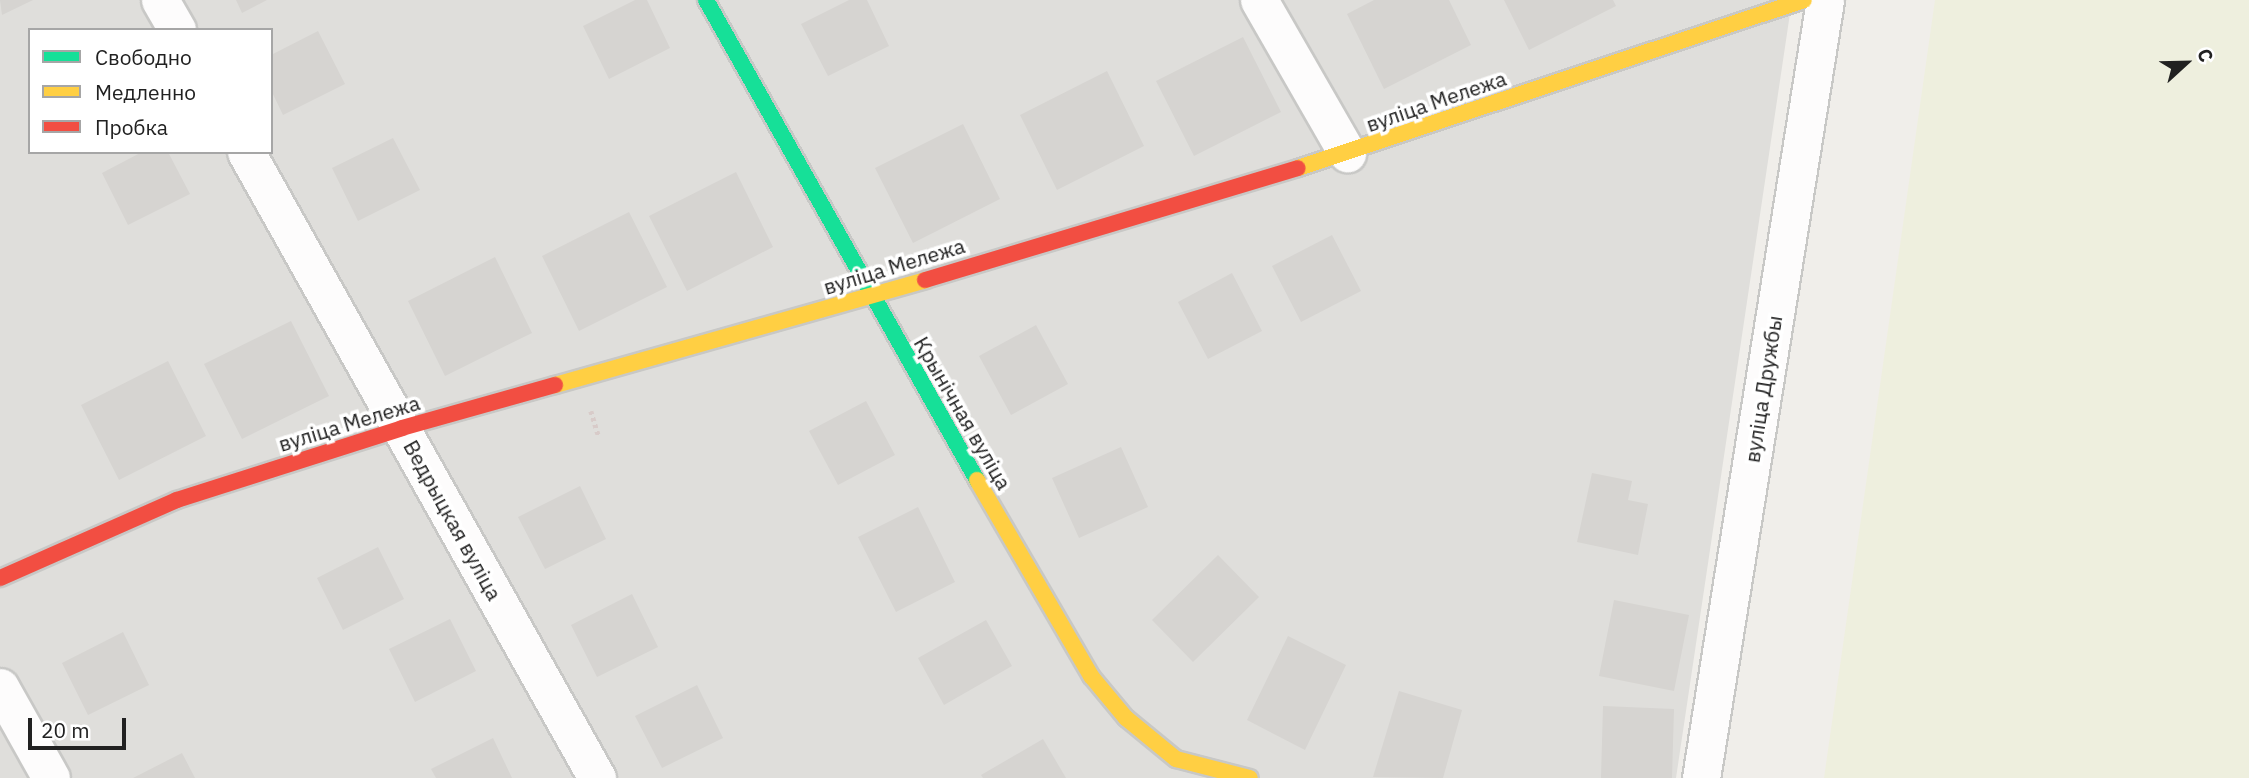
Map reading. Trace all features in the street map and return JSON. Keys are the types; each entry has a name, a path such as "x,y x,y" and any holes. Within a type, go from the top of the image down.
{"street":[{"path":"160,0 176,28"},
{"name":"Крынічная вуліца","path":"706,0 871,296 1091,677 1126,718 1176,759 1250,778"},
{"path":"1259,0 1347,153"},
{"name":"вуліца Мележа","path":"0,578 177,500 402,428 871,296 1347,153 1804,0"},
{"name":"вуліца Дружбы","path":"1701,778 1825,0"},
{"name":"Ведрыцкая вуліца","path":"247,154 597,778"},
{"path":"0,687 51,778"}],"shaded area":[{"path":"0,0 1792,0 1676,778 0,778"}],"green space":[{"path":"1935,0 2249,0 2249,778 1824,778"}],"building":[{"path":"0,0 33,0 2,15"},
{"path":"236,0 267,0 242,13"},
{"path":"635,0 647,0 670,48 609,79 583,26"},
{"path":"849,0 867,0 889,46 828,76 801,24"},
{"path":"1374,0 1449,0 1471,45 1384,89 1347,14"},
{"path":"1504,0 1613,0 1616,6 1529,50"},
{"path":"318,31 345,84 283,115 273,94 273,54"},
{"path":"1243,37 1281,112 1194,156 1156,81"},
{"path":"1107,71 1144,146 1057,190 1020,115"},
{"path":"963,124 1000,199 913,243 875,168"},
{"path":"393,138 420,190 358,221 332,168"},
{"path":"138,154 169,154 190,194 128,225 102,173"},
{"path":"736,172 773,247 687,291 649,216"},
{"path":"629,212 667,287 579,331 542,256"},
{"path":"1332,235 1361,291 1301,322 1272,266"},
{"path":"495,257 532,333 445,376 408,301"},
{"path":"1232,273 1262,331 1208,359 1178,302"},
{"path":"291,321 329,396 242,439 204,364"},
{"path":"1036,325 1068,384 1011,415 979,356"},
{"path":"168,361 206,436 119,480 81,405"},
{"path":"866,401 895,455 838,485 809,431"},
{"path":"1121,447 1148,507 1079,538 1052,478"},
{"path":"1592,473 1632,481 1628,500 1648,504 1638,555 1577,542"},
{"path":"580,486 606,539 545,569 518,517"},
{"path":"918,507 955,582 896,612 858,537"},
{"path":"378,547 404,599 343,630 317,578"},
{"path":"1218,555 1259,597 1193,662 1152,620"},
{"path":"632,594 658,647 597,677 571,625"},
{"path":"1614,600 1689,615 1674,691 1599,676"},
{"path":"450,619 476,671 415,702 389,649"},
{"path":"986,620 1012,666 944,705 918,658"},
{"path":"123,632 149,685 88,715 62,663"},
{"path":"1288,636 1346,665 1305,750 1247,720"},
{"path":"697,685 723,738 662,768 635,716"},
{"path":"1399,691 1462,710 1443,778 1373,777"},
{"path":"1603,706 1674,709 1672,778 1601,778"},
{"path":"493,738 512,778 436,778 431,769"},
{"path":"1043,739 1066,778 983,778 981,775"},
{"path":"182,753 195,778 133,778"}],"traffic: fast":[{"path":"706,0 977,480"}],"traffic: slow":[{"path":"1298,168 1804,0"},
{"path":"555,385 925,280"},
{"path":"977,480 1091,676 1126,718 1176,759 1250,778"}],"traffic: jam":[{"path":"925,280 1298,168"},
{"path":"0,578 177,500 402,428 555,385"}]}
